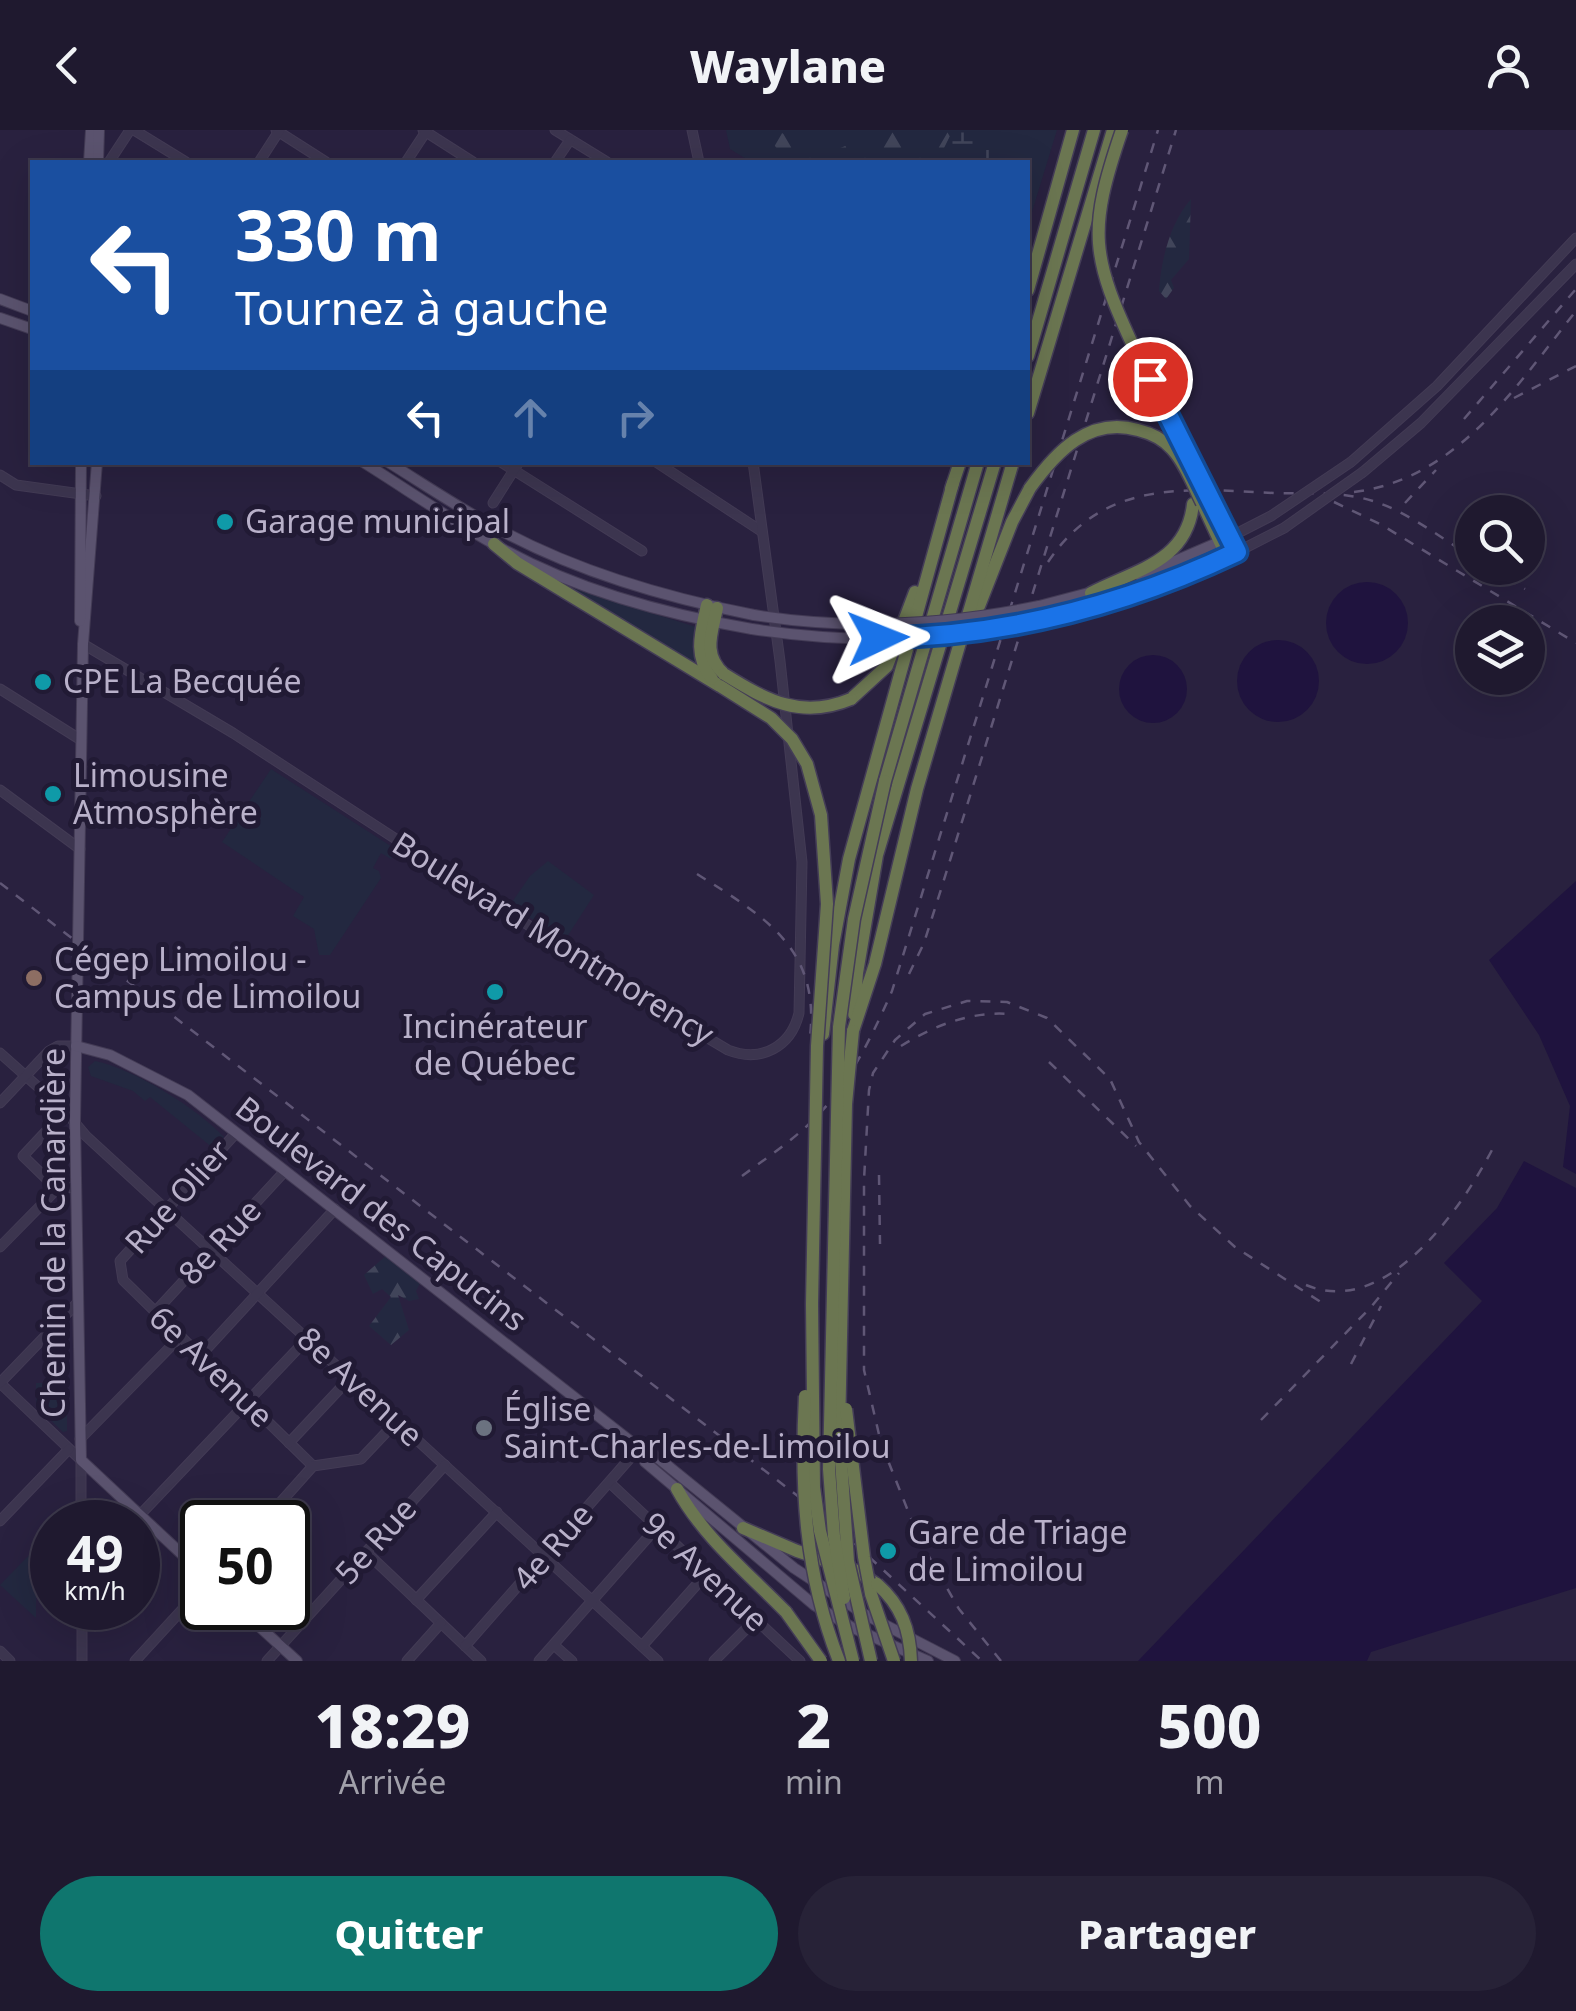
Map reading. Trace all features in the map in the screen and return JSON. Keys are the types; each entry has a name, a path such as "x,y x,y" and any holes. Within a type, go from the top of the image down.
{"highway":[{"path":"1030,283 1073,130"},
{"path":"1030,349 1094,130"},
{"path":"1030,406 1113,130"},
{"path":"1122,130 1103,188 1098,218 1100,264 1106,286 1202,502"},
{"path":"1030,263 1047,223"},
{"path":"940,711 997,558 1030,488 1067,444 1114,426 1141,430 1164,442 1182,462 1232,555"},
{"path":"710,614 709,648 720,681 792,708 822,708 851,698 877,678 895,650 959,465"},
{"path":"871,1661 852,1588 842,1512 840,1352 846,1104 857,973 886,781 977,465"},
{"path":"818,1085 833,946 850,859 886,781 995,465"},
{"path":"853,1031 875,964 917,789 1012,465"},
{"path":"856,1661 834,1536 829,1469 839,1027 852,936 953,483"},
{"path":"1091,593 1156,563 1177,546 1202,502"},
{"path":"494,544 517,563 720,681 782,727 801,752 817,794 827,904 817,1046 812,1304 814,1487 820,1531 856,1661"},
{"path":"812,1304 802,1443 804,1514 819,1598 839,1661"},
{"path":"840,1352 857,1518 871,1594 894,1661"},
{"path":"677,1489 727,1556 786,1612 817,1661"},
{"path":"743,1528 857,1571 876,1584 893,1600 904,1619 911,1661"}],"main road":[{"path":"89,160 91,130"},
{"path":"98,160 99,130"},
{"path":"0,299 30,310"},
{"path":"0,318 30,329"},
{"name":"Chemin de la Canardière","path":"81,465 80,849 74,1121 81,1460"},
{"name":"Chemin de la Canardière","path":"82,644 97,465"},
{"path":"368,465 494,544 593,589 710,614 813,622 912,623 984,616 1091,593 1164,567 1225,539"},
{"path":"393,465 499,529 549,553 752,629 800,636 899,638 1031,624 1131,595 1232,555"},
{"name":"Boulevard des Capucins","path":"76,1046 110,1055 188,1096 639,1448 652,1453 794,1568 864,1614 955,1661"},
{"name":"Boulevard des Capucins","path":"639,1448 645,1462 796,1592 853,1628 928,1661"},
{"path":"81,1460 122,1500"},
{"path":"160,1535 180,1553"},
{"path":"263,1630 297,1661"},
{"path":"842,1637 865,1633"}],"street":[{"path":"110,160 132,130 183,160"},
{"path":"407,160 425,130 471,160"},
{"path":"555,130 605,160"},
{"path":"261,160 278,131 323,160"},
{"path":"690,132 698,160"},
{"path":"557,160 570,140"},
{"path":"1225,539 1271,516 1351,462 1438,386 1576,238"},
{"path":"1232,555 1284,528 1363,472 1431,414 1576,264"},
{"path":"661,465 762,531"},
{"name":"Boulevard Montmorency","path":"82,644 232,733 637,996 728,1050 762,1054 788,1039 799,1013 802,888 790,746 753,465"},
{"path":"493,504 516,466 642,550"},
{"path":"0,475 16,485 96,496"},
{"path":"0,688 81,740"},
{"path":"0,790 80,849"},
{"path":"0,1103 58,1046 76,1046"},
{"name":"8e Avenue","path":"0,1052 65,1110 86,1136 658,1661"},
{"path":"57,1189 23,1156 65,1110"},
{"name":"Rue Olier","path":"120,1261 236,1133"},
{"name":"8e Rue","path":"155,1312 285,1171"},
{"path":"0,1246 57,1189 76,1187"},
{"path":"200,1356 335,1210"},
{"name":"6e Avenue","path":"120,1261 122,1280 313,1466"},
{"path":"78,1302 0,1383 81,1460"},
{"name":"8e Rue","path":"80,1439 180,1336"},
{"path":"154,1500 307,1339"},
{"path":"289,1443 350,1378"},
{"path":"283,1500 313,1466 361,1459 396,1422"},
{"path":"0,1520 69,1448"},
{"name":"4e Rue","path":"465,1646 639,1448"},
{"name":"Chemin de la Canardière","path":"81,1460 82,1500"},
{"name":"5e Rue","path":"267,1661 445,1465"},
{"name":"9e Avenue","path":"610,1483 800,1661"},
{"path":"416,1600 497,1512"},
{"path":"539,1661 657,1527"},
{"path":"366,1552 481,1661"},
{"path":"642,1646 707,1573"},
{"path":"136,1661 180,1612"},
{"path":"817,1661 864,1614"},
{"path":"714,1661 756,1620"},
{"path":"407,1661 441,1623"},
{"path":"82,1630 82,1661"},
{"path":"554,1644 572,1661"}],"green space":[{"path":"726,130 1057,130 1030,218 1030,160 748,160 730,149"},
{"path":"763,130 788,135 828,153 855,142 863,130 953,130 942,160 786,160"},
{"path":"953,130 1007,130 994,147 991,160 942,160"},
{"path":"1191,199 1189,259 1171,280 1174,288 1166,299 1159,291 1164,255 1177,219"},
{"path":"572,588 696,627 701,668 571,592"},
{"path":"271,769 397,850 391,859 381,853 373,868 381,878 330,955 319,955 314,929 293,916 304,897 222,842"},
{"path":"548,861 594,895 565,940 510,905 530,876"},
{"path":"95,1061 128,1072 164,1091 224,1137 213,1148 150,1097 145,1101 133,1091 91,1076 88,1067"},
{"path":"388,1254 420,1283 416,1291 419,1299 409,1301 398,1295 409,1330 391,1345 369,1326 391,1297 382,1289 373,1294 364,1275"},
{"path":"36,1383 67,1383 67,1431 63,1432 36,1406"},
{"path":"30,1554 30,1612 0,1585"}],"shaded area":[{"path":"1359,582 1375,582 1401,600 1408,623 1405,639 1396,652 1375,664 1359,664 1333,646 1326,631 1326,615 1344,589"},
{"path":"1278,640 1307,652 1319,681 1307,710 1278,722 1249,710 1237,681 1249,652"},
{"path":"1153,655 1177,665 1187,689 1177,713 1153,723 1129,713 1119,689 1129,665"},
{"path":"1576,881 1576,1174 1563,1167 1570,1106 1539,1035 1489,960"},
{"path":"1524,1161 1576,1188 1576,1588 1371,1652 1367,1661 1138,1661 1482,1301 1444,1263 1497,1208"}],"railway":[{"path":"742,1176 803,1130 832,1099 861,1054 892,991 1158,130"},
{"path":"909,974 924,943 943,883 1176,130"},
{"path":"1464,419 1576,289"},
{"path":"1354,492 1391,484 1454,449 1507,398 1576,311"},
{"path":"1514,398 1576,366"},
{"path":"1405,503 1436,470"},
{"path":"1048,562 1070,535 1095,515 1121,502 1179,491 1361,498 1399,512 1455,546"},
{"path":"1334,502 1380,524 1576,643"},
{"path":"1518,585 1525,589"},
{"path":"697,874 765,921 797,958 811,1006 810,1037"},
{"path":"0,883 829,1520 982,1661"},
{"path":"1001,1661 959,1609 920,1541 881,1443 864,1370 864,1180 869,1090 873,1073 895,1040 925,1014 967,1001 1007,1002 1047,1018 1110,1079 1139,1142 1190,1206 1235,1247 1327,1306"},
{"path":"901,1046 953,1021 1009,1014"},
{"path":"1049,1062 1136,1146"},
{"path":"1306,1285 1336,1291 1365,1286 1392,1272 1441,1227 1493,1148"},
{"path":"879,1175 880,1244"},
{"path":"1261,1420 1399,1273"},
{"path":"1351,1364 1381,1306"}],"place":[{"name":"Garage municipal","path":"225,522"},
{"name":"CPE La Becquée","path":"43,682"},
{"name":"Limousine Atmosphère","path":"53,794"},
{"name":"Cégep Limoilou - Campus de Limoilou","path":"34,978"},
{"name":"Incinérateur de Québec","path":"495,992"},
{"name":"Église Saint-Charles-de-Limoilou","path":"484,1428"},
{"name":"Gare de Triage de Limoilou","path":"888,1551"}],"route":[{"path":"878,638 955,635 1031,624 1131,595 1237,552 1150,379"}]}
